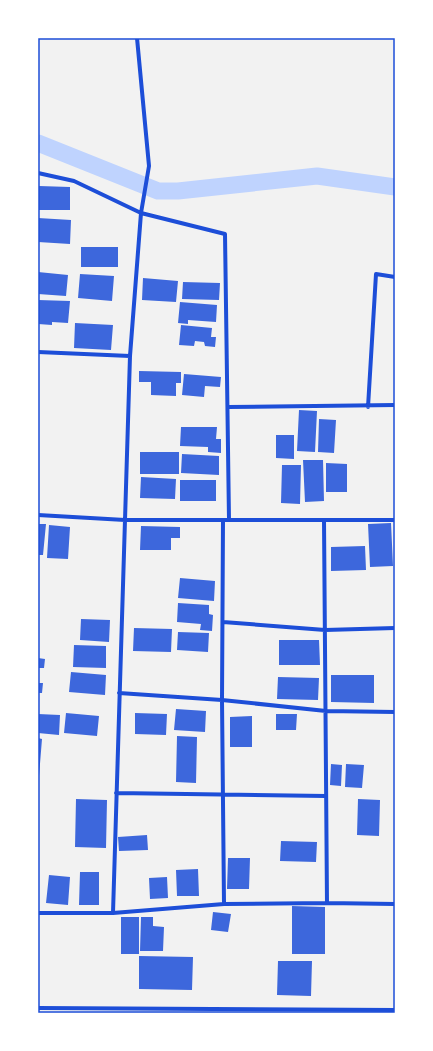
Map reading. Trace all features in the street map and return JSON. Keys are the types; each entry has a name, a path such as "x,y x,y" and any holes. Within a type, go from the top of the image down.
{"street":[{"path":"112,913 130,356 141,213 149,166 137,38"},
{"path":"38,173 74,181 141,213 225,234 229,520"},
{"path":"368,407 376,274 395,277"},
{"path":"38,352 130,356"},
{"path":"228,407 368,407 395,405"},
{"path":"38,515 125,520 395,520"},
{"path":"223,520 222,700 224,904"},
{"path":"324,520 327,903"},
{"path":"223,622 325,630 395,628"},
{"path":"119,693 222,700 326,711 395,712"},
{"path":"116,793 326,796"},
{"path":"38,913 112,913 224,904 395,904"},
{"path":"38,1008 395,1010"}],"building":[{"path":"39,186 70,187 70,210 38,210"},
{"path":"38,218 71,220 70,244 38,242"},
{"path":"81,247 118,247 118,267 81,267"},
{"path":"38,272 68,275 66,296 38,294"},
{"path":"80,274 114,276 112,301 78,298"},
{"path":"143,278 178,281 176,302 142,300"},
{"path":"183,282 220,283 219,300 182,299"},
{"path":"38,300 70,301 68,323 52,322 52,325 38,324"},
{"path":"180,302 217,305 216,322 188,320 188,324 178,323"},
{"path":"75,323 113,325 111,350 74,348"},
{"path":"181,325 212,328 211,337 216,337 215,347 205,346 204,342 195,341 194,346 179,345"},
{"path":"139,371 181,372 181,383 176,383 176,396 151,395 151,382 139,382"},
{"path":"184,374 221,377 220,387 205,386 204,397 182,395"},
{"path":"299,410 317,411 315,452 297,451"},
{"path":"319,419 336,420 334,453 318,452"},
{"path":"181,427 217,427 216,439 221,439 221,453 208,452 208,447 180,446"},
{"path":"276,435 294,435 294,459 276,458"},
{"path":"140,452 179,452 179,474 140,474"},
{"path":"182,454 219,456 219,475 181,473"},
{"path":"303,460 323,460 324,501 305,502"},
{"path":"326,463 347,464 347,492 326,492"},
{"path":"282,465 301,465 300,504 281,503"},
{"path":"141,477 176,479 175,499 140,498"},
{"path":"180,480 216,480 216,501 180,501"},
{"path":"391,523 393,566 370,567 368,524"},
{"path":"38,524 46,524 43,555 38,555"},
{"path":"49,525 70,527 68,559 47,558"},
{"path":"141,526 180,527 180,538 171,538 171,550 140,550"},
{"path":"365,546 366,570 331,571 331,547"},
{"path":"180,578 215,581 214,601 178,598"},
{"path":"178,603 209,605 209,614 213,615 212,631 200,630 201,624 177,622"},
{"path":"81,619 110,620 109,642 80,640"},
{"path":"134,628 172,629 171,652 133,651"},
{"path":"178,632 209,633 208,652 177,650"},
{"path":"279,640 319,640 320,665 279,665"},
{"path":"74,645 106,646 106,668 73,667"},
{"path":"38,658 45,659 44,668 38,668"},
{"path":"71,672 106,675 105,695 69,692"},
{"path":"331,675 374,675 374,703 331,702"},
{"path":"278,677 319,678 318,700 277,699"},
{"path":"38,683 43,683 42,693 38,693"},
{"path":"176,709 206,711 205,732 174,730"},
{"path":"66,713 99,716 97,736 64,733"},
{"path":"135,713 167,714 166,735 135,734"},
{"path":"38,714 60,715 59,735 38,733"},
{"path":"276,714 297,714 296,730 276,730"},
{"path":"252,716 252,747 230,747 230,717"},
{"path":"177,736 197,737 196,783 176,782"},
{"path":"38,738 42,739 39,776 38,776"},
{"path":"331,764 342,765 341,786 330,785"},
{"path":"346,764 364,765 362,788 345,787"},
{"path":"76,799 107,800 106,848 75,847"},
{"path":"358,799 380,800 379,836 357,835"},
{"path":"147,835 148,850 119,851 118,837"},
{"path":"281,841 317,842 316,862 280,861"},
{"path":"228,858 250,858 249,889 227,889"},
{"path":"198,869 199,896 177,896 176,870"},
{"path":"80,872 99,872 99,905 79,905"},
{"path":"49,875 70,877 68,905 46,903"},
{"path":"167,877 168,898 150,899 149,878"},
{"path":"292,906 325,907 325,954 292,954"},
{"path":"213,912 231,914 228,932 211,930"},
{"path":"121,917 139,917 139,954 121,954"},
{"path":"141,917 153,917 153,926 164,927 163,951 140,951"},
{"path":"139,956 193,957 192,990 139,989"},
{"path":"278,961 312,961 311,996 277,995"}],"waterway":[{"path":"38,143 158,191 178,191 317,176 395,187"}]}
